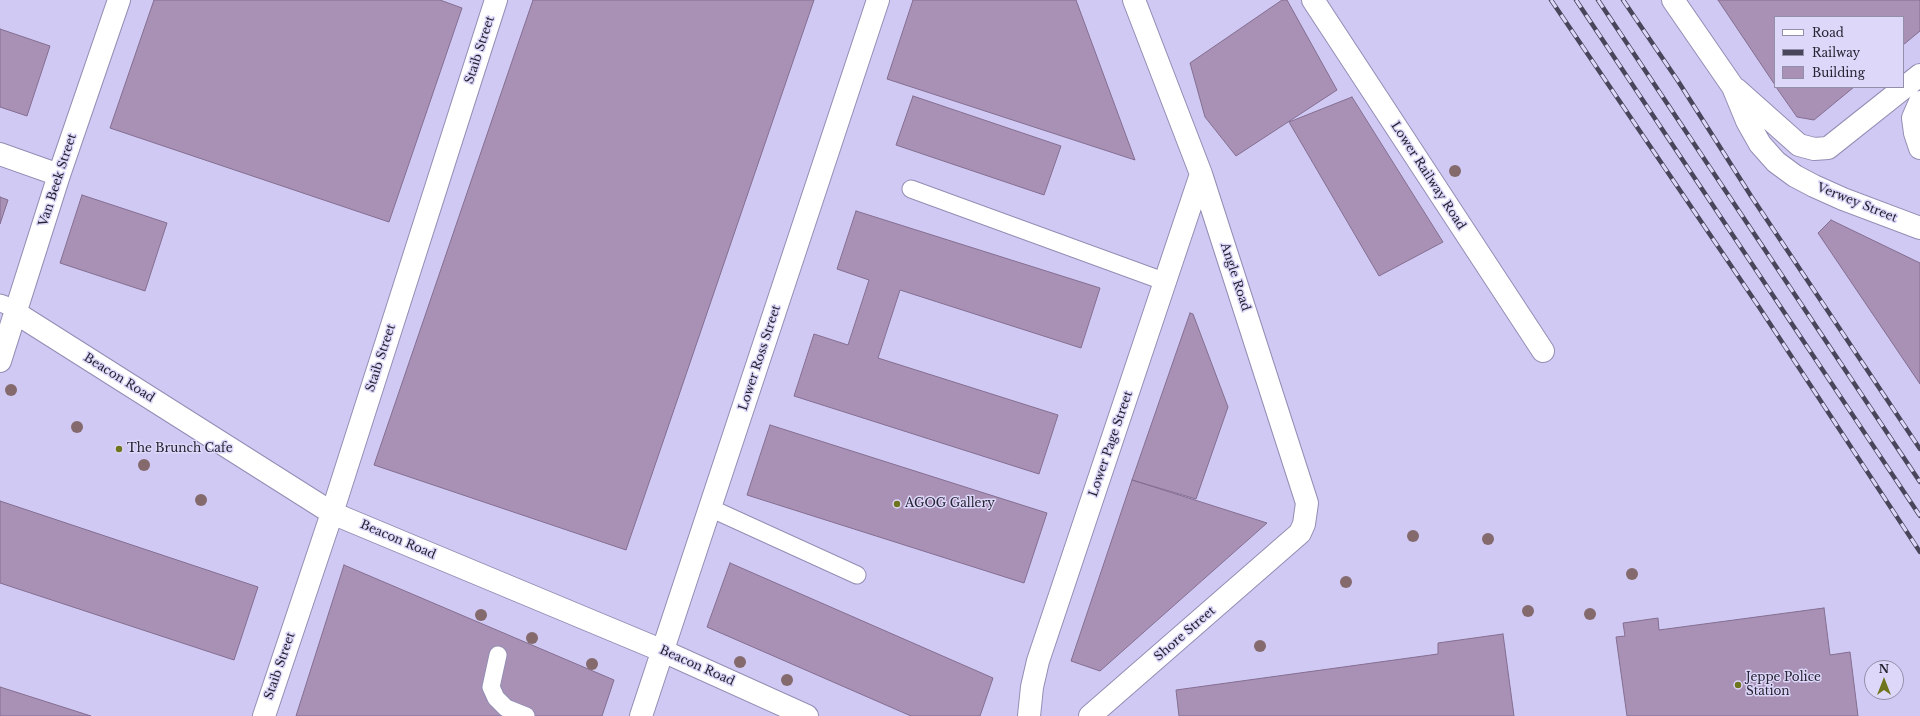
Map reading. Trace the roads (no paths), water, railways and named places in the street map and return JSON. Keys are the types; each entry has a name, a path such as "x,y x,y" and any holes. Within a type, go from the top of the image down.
{"street":[{"name":"Van Beek Street","path":"0,361 11,308 60,175 119,0"},
{"name":"Staib Street","path":"264,716 332,513 496,0"},
{"name":"Lower Ross Street","path":"640,716 663,651 878,0"},
{"name":"Angle Road","path":"1134,0 1201,174 1307,502 1304,524 1300,534 1280,552"},
{"name":"Lower Railway Road","path":"1312,0 1543,351"},
{"path":"1673,0 1733,87 1799,145 1814,149 1828,148 1904,88"},
{"path":"1904,88 1920,75"},
{"name":"Verwey Street","path":"1733,87 1747,121 1760,144 1776,162 1795,176 1843,199 1920,228"},
{"path":"1920,102 1913,118 1915,133 1920,148"},
{"path":"0,154 60,175"},
{"name":"Lower Page Street","path":"1028,716 1032,687 1038,661 1201,174"},
{"name":"Beacon Road","path":"11,308 332,513 663,651 807,716"},
{"name":"Shore Street","path":"1090,716 1280,552"}],"lane":[{"path":"911,189 1166,282"},
{"path":"710,508 857,575"},
{"path":"498,655 491,687 496,698 506,708 526,716"}],"railway":[{"path":"1551,0 1759,307 1920,552"},
{"path":"1576,0 1920,516"},
{"path":"1598,0 1920,482"},
{"path":"1623,0 1678,81 1751,196 1920,449"}],"place":[{"name":"The Brunch Cafe","path":"119,449"},
{"name":"AGOG Gallery","path":"897,504"},
{"name":"Jeppe Police Station","path":"1738,685"}]}
